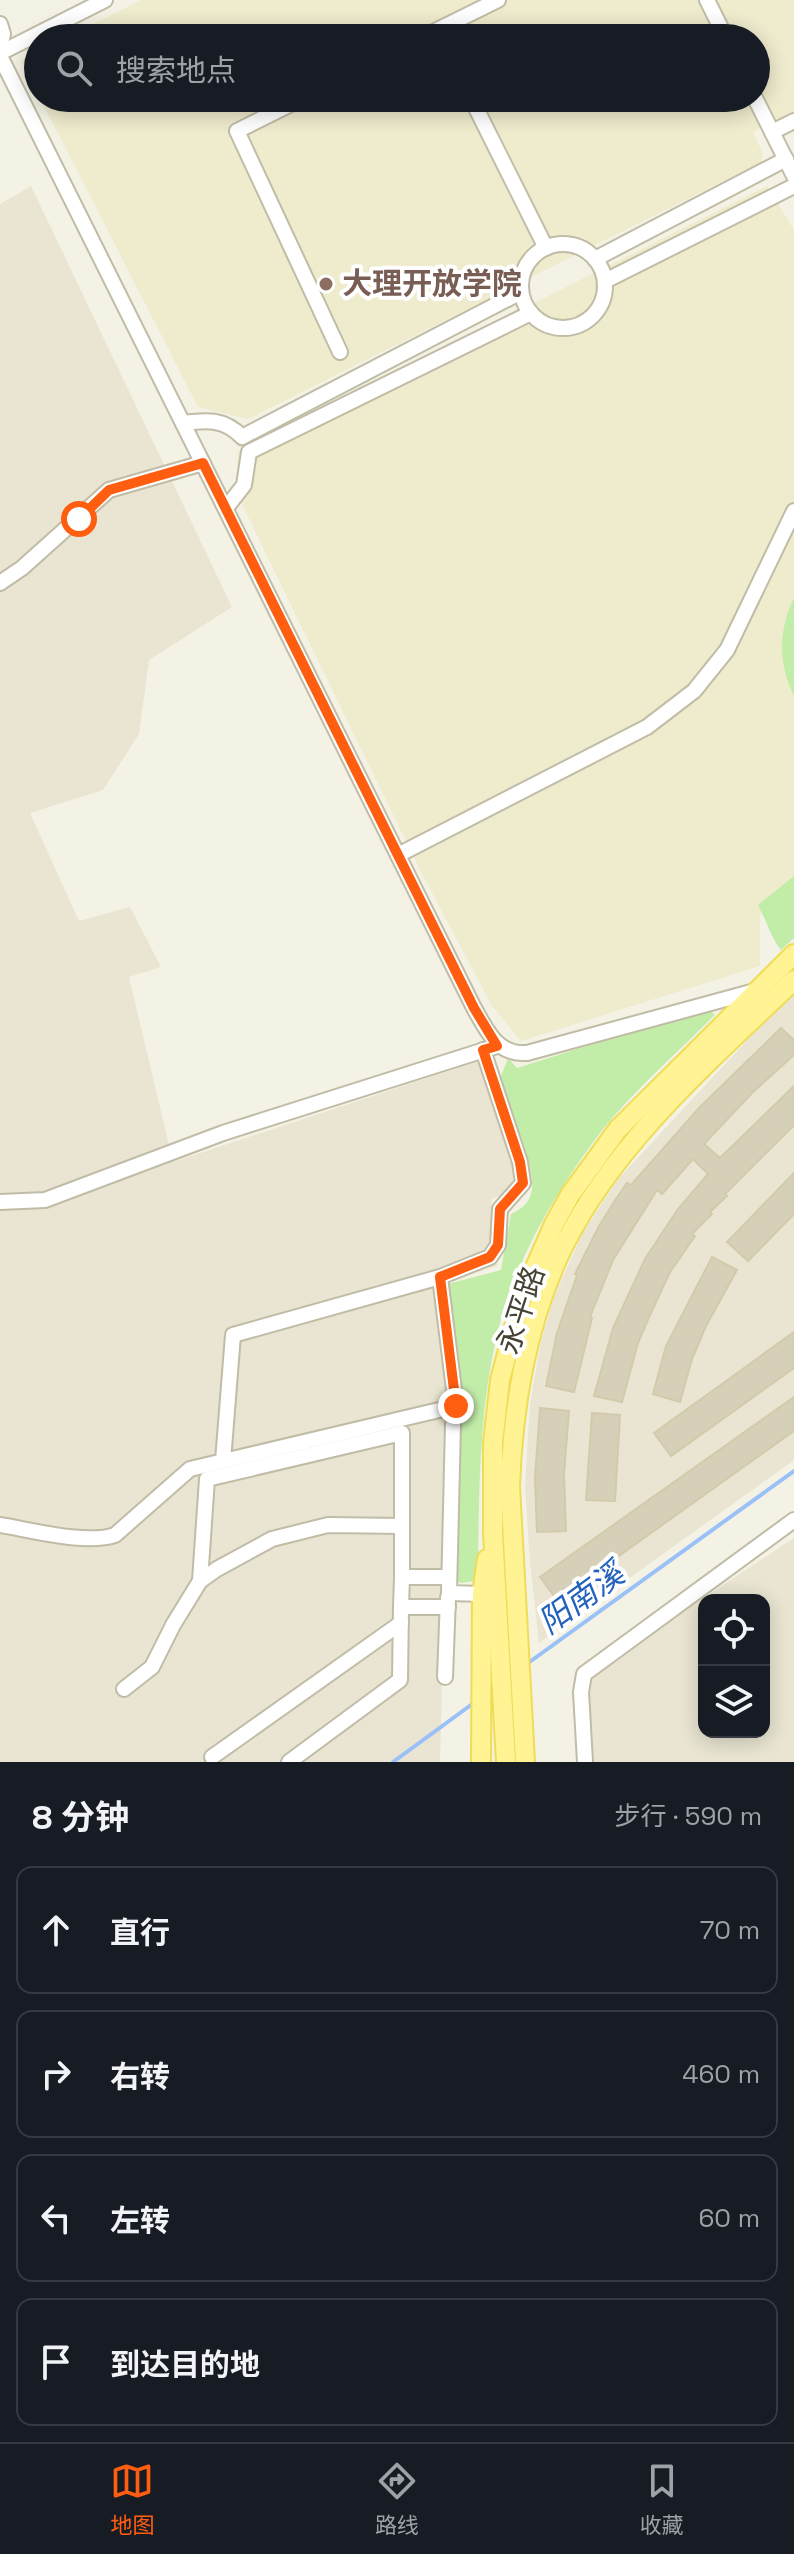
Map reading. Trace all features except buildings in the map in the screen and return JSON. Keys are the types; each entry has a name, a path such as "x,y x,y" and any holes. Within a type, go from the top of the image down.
{"main road":[{"name":"永平路","path":"525,1762 510,1486 512,1433 522,1368 550,1278 577,1222 614,1167 656,1117 790,978 794,954"},
{"name":"永平路","path":"506,1762 493,1533 493,1443 500,1380 522,1297 570,1195 618,1129 755,991 790,978"},
{"path":"481,1762 482,1594 493,1533"}],"street":[{"path":"57,24 105,0"},
{"path":"457,24 498,0"},
{"path":"707,0 719,24"},
{"path":"0,24 3,34 0,52 24,101"},
{"path":"0,52 24,40"},
{"path":"30,112 474,1008 490,1048 520,1162 523,1183 500,1209 498,1245 490,1257 440,1277 233,1335 223,1461"},
{"path":"275,112 237,131 340,352"},
{"path":"478,112 546,248"},
{"path":"762,112 794,176"},
{"path":"772,132 794,121"},
{"path":"595,259 786,159"},
{"path":"605,281 794,186"},
{"path":"558,244 575,246 595,259 605,281 601,304 586,323 570,328 554,328 538,321 526,308 521,292 522,275 530,260 546,248 558,244"},
{"path":"183,423 214,421 231,427 242,437 521,292"},
{"path":"226,508 244,485 249,452 531,313"},
{"path":"0,583 22,568 109,490 203,463"},
{"path":"398,855 647,727 694,691 727,650 794,511"},
{"path":"0,1202 45,1200 223,1133 490,1048 527,1053 755,991"},
{"path":"0,1525 84,1538 106,1538 115,1535 190,1469 456,1406 440,1277"},
{"path":"445,1677 453,1424"},
{"path":"200,1581 207,1479 402,1433 400,1680 289,1762"},
{"path":"585,1762 581,1692 584,1674 794,1520"},
{"path":"124,1689 152,1667 200,1581 217,1569 272,1539 328,1525 402,1526"},
{"path":"402,1577 448,1592 482,1594"},
{"path":"401,1607 448,1592"},
{"path":"212,1757 401,1623"}],"shaded area":[{"name":"大理开放学院","path":"141,0 794,0 794,112 753,132 763,154 761,162 248,419 198,407 47,112 770,112 770,24 94,24"},
{"path":"31,186 232,607 149,660 139,734 103,790 30,813 79,921 130,907 161,967 129,977 173,1162 482,1060 522,1189 491,1199 497,1266 437,1284 449,1416 440,1762 0,1762 0,204"},
{"path":"767,186 794,230 794,888 760,914 760,966 521,1041 492,1006 419,868 236,492 238,452"},
{"path":"794,990 794,1460 539,1643 525,1485 530,1404 541,1341 554,1297 582,1234 618,1179"},
{"path":"794,1538 794,1762 593,1762 587,1675 698,1602 698,1738 770,1738 770,1594 709,1594"}],"green space":[{"path":"794,598 794,696 785,671 782,647 785,623"},
{"path":"794,876 794,938 781,950 758,905"},
{"path":"707,1008 715,1015 627,1102 583,1156 551,1205 524,1257 503,1311 490,1367 481,1454 478,1570 475,1581 461,1583 453,1580 453,1409 444,1285 501,1270 511,1214 530,1197 531,1172 527,1156 499,1081 508,1058 517,1068"}],"waterway":[{"name":"阳南溪","path":"524,1666 794,1471"},
{"name":"阳南溪","path":"393,1762 475,1702"}],"place":[{"name":"大理开放学院","path":"326,284"}],"route":[{"path":"79,519 109,490 203,463 474,1008 497,1046 483,1050 520,1162 523,1183 500,1209 498,1245 490,1257 440,1277 456,1406"}]}
